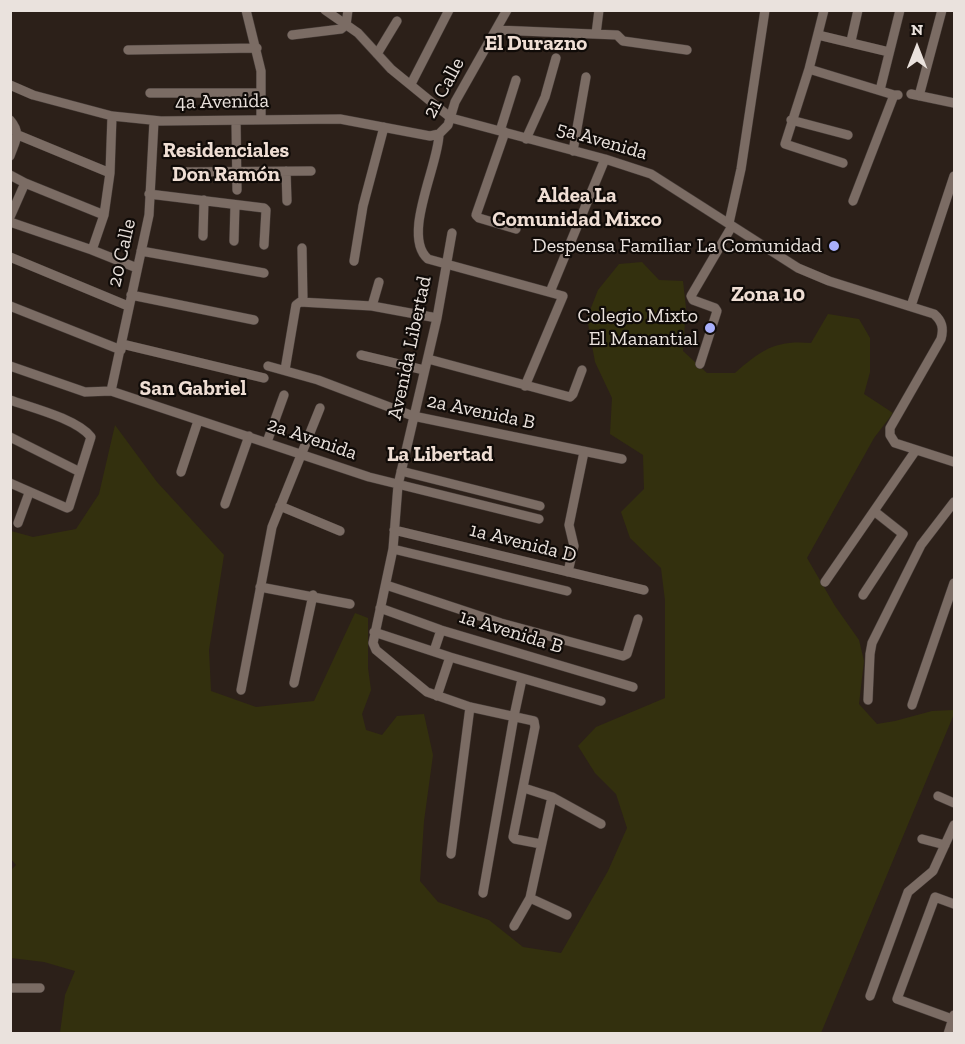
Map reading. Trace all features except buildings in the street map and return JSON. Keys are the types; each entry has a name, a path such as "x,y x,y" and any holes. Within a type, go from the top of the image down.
{"street":[{"path":"246,10 261,71 261,120"},
{"name":"5a Avenida","path":"325,10 358,33 391,69 451,118 605,159 651,174 798,268 934,314 942,326 941,339 890,428 890,435 895,443 916,450"},
{"path":"292,35 340,29 346,25 348,10"},
{"path":"411,84 449,10"},
{"name":"21 Calle","path":"446,264 424,257 421,250 419,237 421,203 439,146 439,134 444,131 451,118 455,102 507,10"},
{"path":"596,34 599,10"},
{"path":"700,363 717,309 691,298 730,225 741,169 765,10"},
{"path":"824,10 809,69 784,141 787,146 843,163"},
{"path":"851,41 858,10"},
{"path":"879,90 900,10"},
{"path":"942,10 915,95 954,104"},
{"path":"377,54 397,21"},
{"path":"497,30 617,35 623,41 687,50"},
{"path":"818,35 851,41 889,52"},
{"path":"128,50 257,48"},
{"path":"526,139 544,97 556,58"},
{"path":"809,69 896,95 853,201"},
{"path":"573,151 586,77"},
{"path":"516,80 503,132 476,214 479,218 516,230"},
{"name":"4a Avenida","path":"10,84 33,96 112,116 154,120 340,119 430,136 439,134"},
{"path":"150,93 260,93"},
{"path":"92,250 104,215 110,173 112,116"},
{"path":"10,120 17,127 18,135 12,145 10,156"},
{"name":"20 Calle","path":"111,391 149,215 154,120"},
{"path":"791,120 848,135"},
{"path":"236,121 237,190"},
{"path":"354,261 363,206 384,128"},
{"path":"18,135 110,173"},
{"path":"550,292 605,159"},
{"path":"286,171 287,201"},
{"path":"177,172 311,171"},
{"path":"10,175 104,215"},
{"path":"911,306 954,176"},
{"path":"10,217 13,202 25,183"},
{"path":"149,194 265,208 264,245"},
{"path":"203,236 204,200"},
{"path":"234,241 235,205"},
{"path":"10,222 137,268"},
{"name":"Avenida Libertad","path":"437,696 423,689 374,647 374,632 393,549 398,485 437,318 452,233"},
{"path":"285,370 300,302 302,248"},
{"path":"141,251 264,273"},
{"path":"10,257 128,306"},
{"path":"446,264 562,295 563,298 525,386"},
{"path":"372,306 379,282"},
{"path":"131,295 254,320"},
{"path":"300,302 372,306 437,318"},
{"path":"10,306 122,347 264,378"},
{"path":"361,355 424,370"},
{"path":"428,359 525,386 572,396 582,370"},
{"name":"2a Avenida","path":"10,366 85,392 111,391 369,477 539,519"},
{"name":"2a Avenida B","path":"268,366 413,416 622,459"},
{"path":"267,442 284,396"},
{"path":"10,400 69,422 86,431 91,437 69,507 29,493 10,483"},
{"path":"241,690 272,527 320,408"},
{"path":"181,472 198,421"},
{"path":"225,504 249,436"},
{"path":"10,437 80,472"},
{"path":"825,582 916,450 954,462"},
{"path":"567,572 574,546 569,525 584,452"},
{"path":"401,471 540,506"},
{"path":"18,523 29,493"},
{"path":"868,700 872,643 921,545 954,502"},
{"path":"280,506 340,531"},
{"path":"863,595 903,534 874,511"},
{"name":"1a Avenida D","path":"394,530 644,590"},
{"path":"393,549 567,591"},
{"path":"912,705 954,583"},
{"path":"386,585 501,623 625,656 638,619"},
{"path":"260,587 350,604"},
{"path":"294,683 313,596"},
{"name":"1a Avenida B","path":"380,608 441,630 633,687"},
{"path":"434,651 441,630"},
{"path":"374,632 522,679 602,701"},
{"path":"450,657 437,696 470,707 535,723 513,837 541,844"},
{"path":"483,893 522,679"},
{"path":"451,854 470,707"},
{"path":"524,788 552,797 602,824"},
{"path":"938,796 954,803"},
{"path":"513,926 528,902 534,884 552,797"},
{"path":"870,996 908,892 933,871 954,825"},
{"path":"922,839 945,845"},
{"path":"948,1034 953,1016 897,999 935,897 954,903"},
{"path":"528,902 567,915"},
{"path":"10,988 40,988"}],"shaded area":[{"path":"642,262 659,280 683,281 686,308 683,351 707,373 735,373 769,348 788,343 811,343 828,314 859,319 870,338 870,372 864,394 893,413 874,438 807,558 835,606 859,640 864,661 859,704 877,724 932,711 954,710 954,714 821,1033 60,1033 65,995 75,971 44,962 11,958 11,870 16,865 11,859 11,531 33,537 76,529 99,494 115,425 157,482 224,555 209,650 211,691 256,707 314,701 355,613 368,618 368,668 371,690 362,714 366,730 382,735 397,716 424,714 433,755 424,821 420,881 438,902 489,920 523,947 561,953 608,871 627,828 616,794 595,773 578,746 596,727 665,698 665,600 661,568 630,538 621,512 644,489 643,455 610,434 612,398 595,362 587,318 598,290 619,264"}],"place":[{"name":"Despensa Familiar La Comunidad","path":"834,246"},
{"name":"Colegio Mixto El Manantial","path":"710,328"}],"district":[{"name":"El Durazno","path":"536,44"},
{"name":"Residenciales Don Ramón","path":"226,163"},
{"name":"Aldea La Comunidad Mixco","path":"577,208"},
{"name":"Zona 10","path":"768,295"},
{"name":"San Gabriel","path":"193,389"},
{"name":"La Libertad","path":"440,455"}]}
